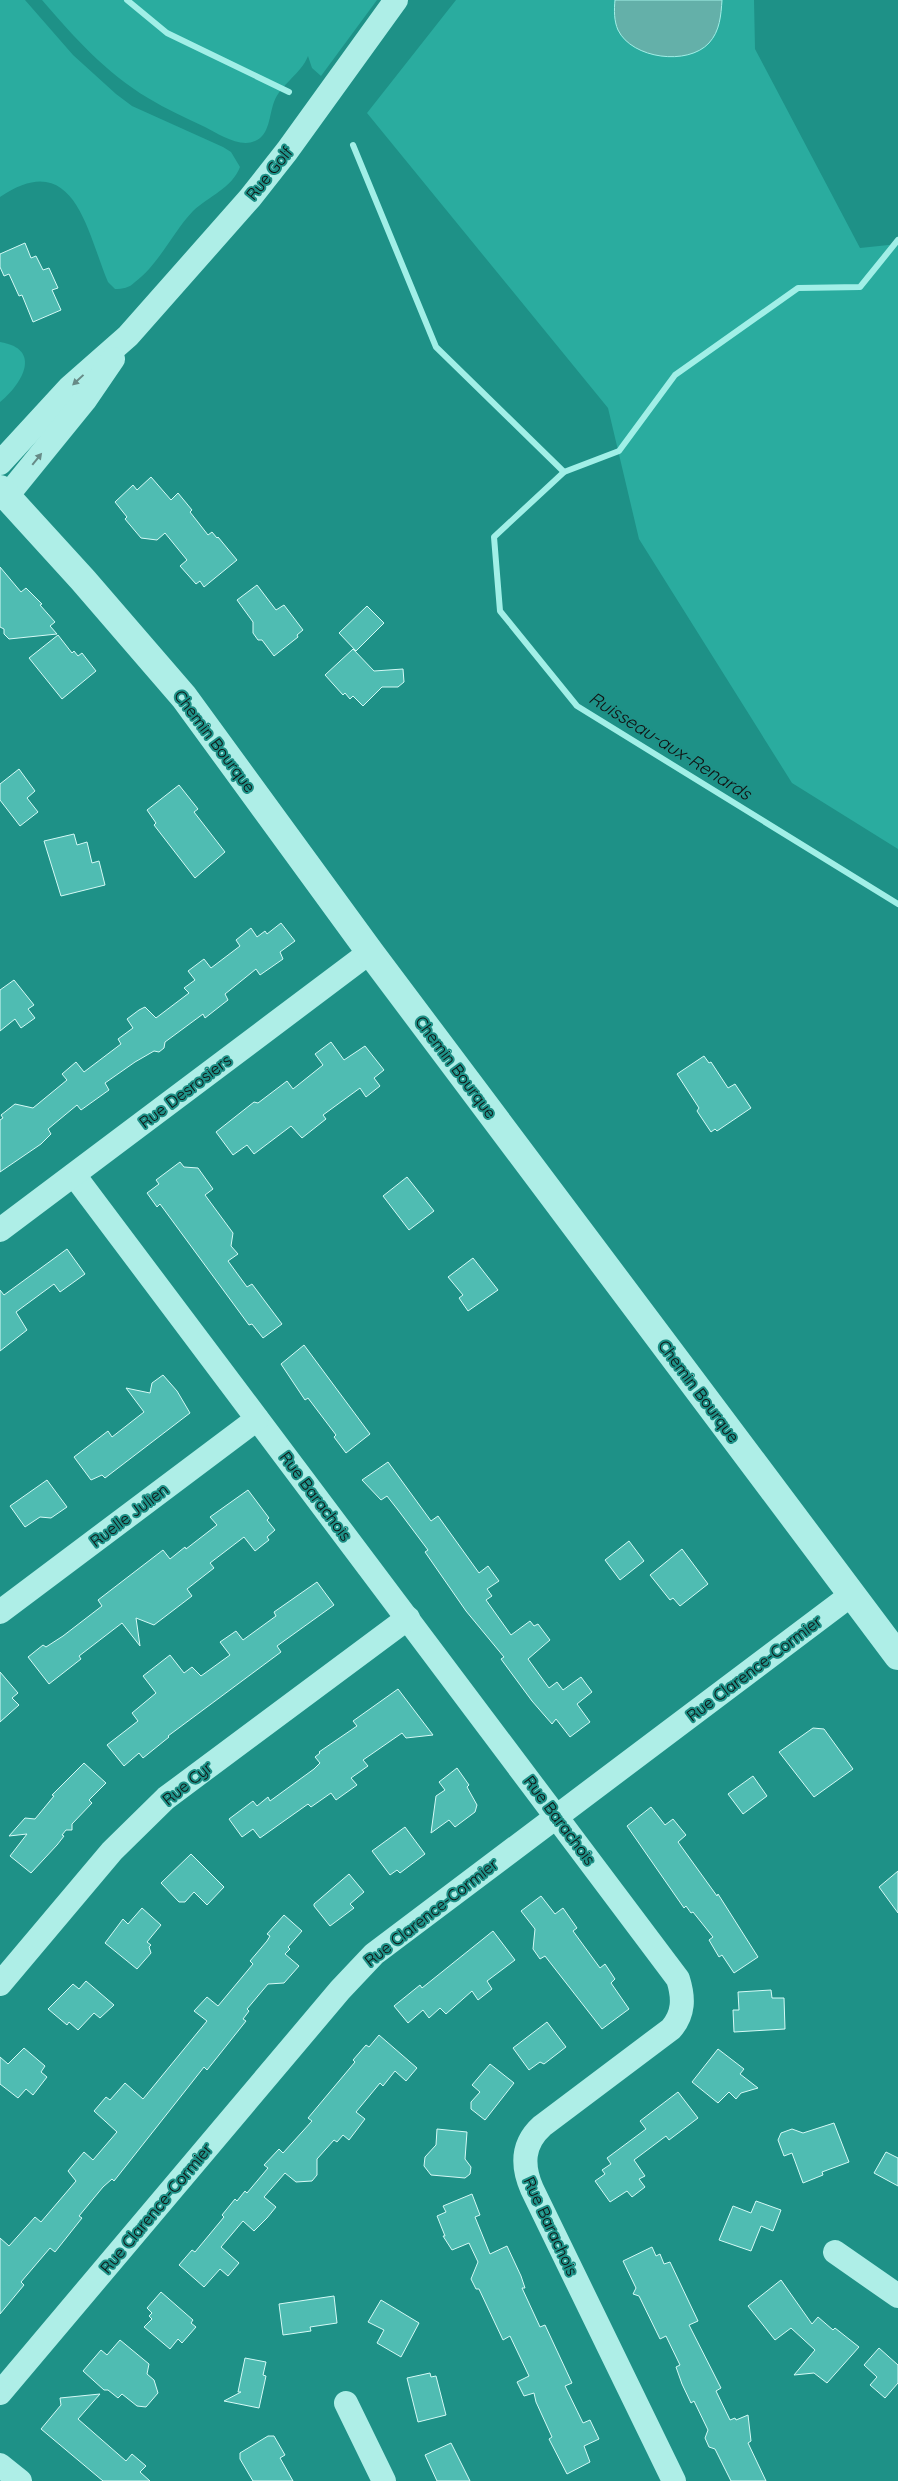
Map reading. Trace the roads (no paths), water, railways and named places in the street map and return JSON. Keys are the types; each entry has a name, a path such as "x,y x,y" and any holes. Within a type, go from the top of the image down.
{"street":[{"name":"Rue Golf","path":"3,493 85,400 128,336 288,151 396,0"},
{"name":"Rue Golf","path":"0,463 70,387 128,336"},
{"name":"Chemin Bourque","path":"3,493 83,580 184,697 370,952 898,1656"},
{"name":"Rue Desrosiers","path":"0,1230 370,952"},
{"name":"Rue Barachois","path":"74,1175 672,1970 681,1988 682,2006 677,2022 671,2030 537,2130 527,2148 525,2172 674,2481"},
{"name":"Ruelle Julien","path":"0,1612 257,1419"},
{"name":"Rue Clarence-Cormier","path":"0,2393 361,1967 393,1938 851,1595"},
{"name":"Rue Cyr","path":"0,1984 112,1851 166,1798 408,1618"},
{"path":"835,2252 898,2296"},
{"path":"346,2404 384,2481"},
{"path":"0,2465 20,2481"}],"water":[{"path":"615,0 722,0 718,28 709,43 700,50 688,55 675,57 647,53 635,48 625,40 618,30 616,23 614,12"}],"waterway":[{"path":"127,0 167,33 289,92"},
{"path":"353,145 436,347 564,472"},
{"name":"Ruisseau-aux-Renards","path":"898,240 860,287 798,288 675,375 619,451 564,472 494,537 500,611 577,706 898,904"}]}
